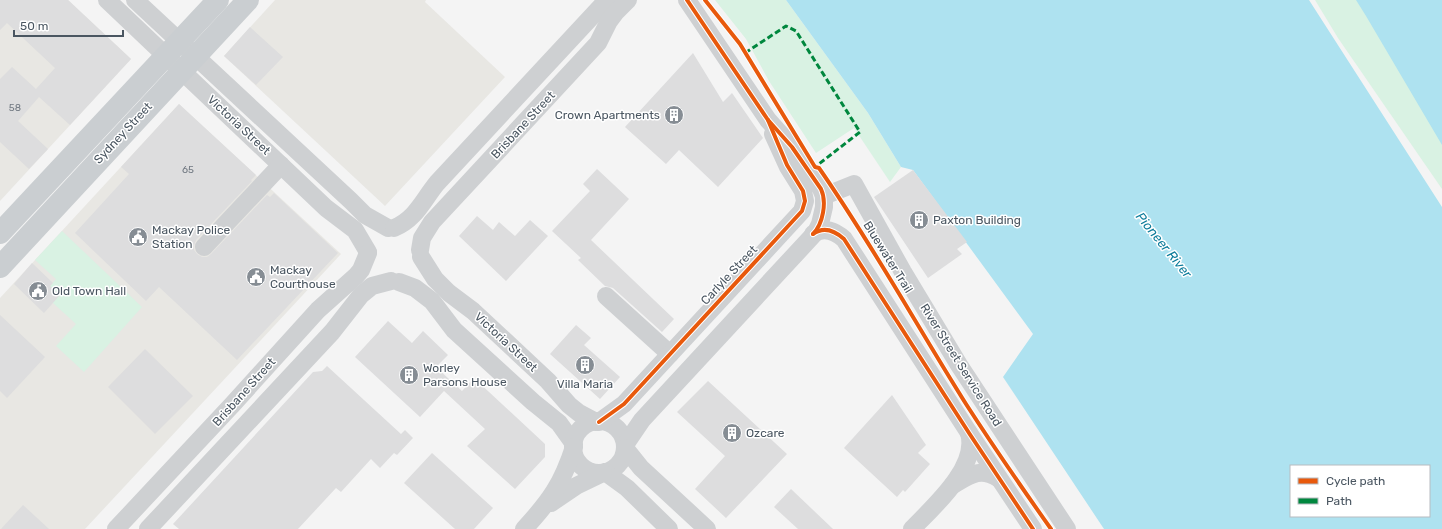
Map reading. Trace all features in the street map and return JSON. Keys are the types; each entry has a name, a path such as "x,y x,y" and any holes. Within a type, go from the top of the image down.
{"main road":[{"name":"Sydney Street","path":"2,226 218,0"},
{"name":"Sydney Street","path":"0,268 188,63 248,0"}],"street":[{"name":"Victoria Street","path":"107,0 173,48"},
{"name":"Victoria Street","path":"135,0 173,48 281,165 330,211 351,226 357,233 368,253"},
{"name":"Brisbane Street","path":"391,228 408,221 415,214 437,183 607,0"},
{"name":"Brisbane Street","path":"420,254 421,242 424,234 435,218 598,44 607,25 615,13 628,0"},
{"path":"687,0 768,120 792,147 820,186 824,196 824,207 820,224 811,238"},
{"path":"587,22 596,23 601,28 603,34"},
{"name":"Victoria Street","path":"188,63 351,201 363,213 391,228"},
{"name":"Carlyle Street","path":"597,422 624,404 802,211 805,204 805,197 802,188 787,165 768,120"},
{"path":"204,247 281,165"},
{"name":"River Street Service Road","path":"824,196 854,184 903,272 959,364 1066,529"},
{"path":"790,224 798,222 805,225 810,232 811,238"},
{"path":"2,226 24,242"},
{"path":"395,281 406,280 414,274 418,268 420,254 416,242 411,236 402,230 391,228 381,230 374,236 369,244 368,253 372,265 376,271 395,281 415,288 432,301 454,330 533,402 559,423 574,445 576,457 582,466 592,472 604,473 627,488 669,529"},
{"path":"543,509 576,486 615,467 620,462 624,455 625,446 642,420 817,231 828,230 836,233 844,239 1032,529"},
{"name":"Brisbane Street","path":"116,529 318,310 356,276 361,270 368,253"},
{"name":"Victoria Street","path":"420,254 431,273 444,289 473,311 548,381 569,405 579,413 597,422"},
{"name":"Brisbane Street","path":"148,529 332,332 363,292 377,284 395,281"},
{"path":"606,296 670,354"},
{"path":"524,529 543,509 553,495 565,473 576,436 581,429 588,424 604,422 614,426 621,434 625,446 646,473 707,529"},
{"path":"912,529 953,485 967,459 970,445 969,433"},
{"path":"953,485 980,472 990,474 998,478"}],"shaded area":[{"path":"0,0 68,0 131,59 0,201"},
{"path":"275,0 426,0 425,2 505,77 385,206 224,56"},
{"path":"179,104 341,254 85,529 0,529 0,298"}],"green space":[{"path":"715,0 786,0 868,113 901,167 890,182 854,128 816,153 769,81 746,39"},
{"path":"1315,0 1442,0 1442,189 1338,38"},
{"path":"62,231 142,307 84,372 56,346 76,324 53,303 50,286 56,279 35,260"}],"water":[{"name":"Pioneer River","path":"786,0 1309,0 1442,207 1442,529 1104,529 1003,377 1033,334 913,170 901,167 868,113"},
{"path":"1356,0 1442,0 1442,145 1366,16"}],"building":[{"path":"0,0 68,0 131,59 70,125 39,97 18,121 48,149 29,169 0,142 0,79 12,67 36,89 55,68 7,23 0,30"},
{"path":"250,27 283,57 256,85 224,56"},
{"path":"693,53 723,102 732,93 763,138 718,187 679,150 666,164 625,127"},
{"path":"179,104 256,175 196,240 194,250 197,254 202,257 207,257 211,254 267,195 270,197 274,193 338,253 237,360 159,287 146,301 75,233 129,174 121,167"},
{"path":"597,169 629,199 591,240 674,319 662,332 613,288 605,286 578,260 581,258 552,231 590,191 583,184"},
{"name":"Paxton Building","path":"913,170 967,242 957,249 962,254 928,278 874,197"},
{"path":"477,216 493,230 499,222 515,236 530,220 548,236 506,281 459,236"},
{"name":"Old Town Hall","path":"32,263 53,283 50,286 60,295 44,313 14,284"},
{"path":"0,315 45,357 7,398 0,391"},
{"path":"388,321 412,343 423,331 448,355 436,367 462,391 474,378 545,444 545,457 515,489 467,446 485,429 444,391 420,417 355,357"},
{"name":"Villa Maria","path":"576,325 591,338 584,345 620,377 600,399 550,354"},
{"path":"145,349 193,396 155,434 108,387"},
{"path":"327,366 401,434 405,430 413,438 397,455 394,453 380,468 371,459 341,492 336,488 298,529 179,529 173,524 313,372 322,371"},
{"name":"Ozcare","path":"708,381 787,454 726,518 695,489 725,456 677,412"},
{"path":"892,395 926,445 918,453 930,464 905,492 903,490 897,497 844,448"},
{"path":"432,453 493,508 474,529 455,529 404,483"},
{"path":"791,489 833,529 798,529 774,507"},
{"path":"23,505 49,529 1,529"}],"marked path":[{"path":"745,53 786,26 796,31 860,132 815,167"}],"cycle path":[{"path":"687,0 768,120 792,147 821,189 824,200 822,219 813,234"},
{"name":"Bluewater Trail","path":"705,0 740,44 815,167 819,168 839,197 966,404 1051,529"},
{"path":"599,422 624,404 802,211 805,201 803,191 787,165 768,120"},
{"path":"813,234 821,230 829,230 844,239 969,433 1033,529"}],"place":[{"name":"Crown Apartments","path":"674,115"},
{"name":"Paxton Building","path":"919,220"},
{"name":"Mackay Police Station","path":"138,237"},
{"name":"Mackay Courthouse","path":"256,277"},
{"name":"Old Town Hall","path":"38,291"},
{"name":"Villa Maria","path":"585,365"},
{"name":"Worley Parsons House","path":"409,375"},
{"name":"Ozcare","path":"732,433"}]}
